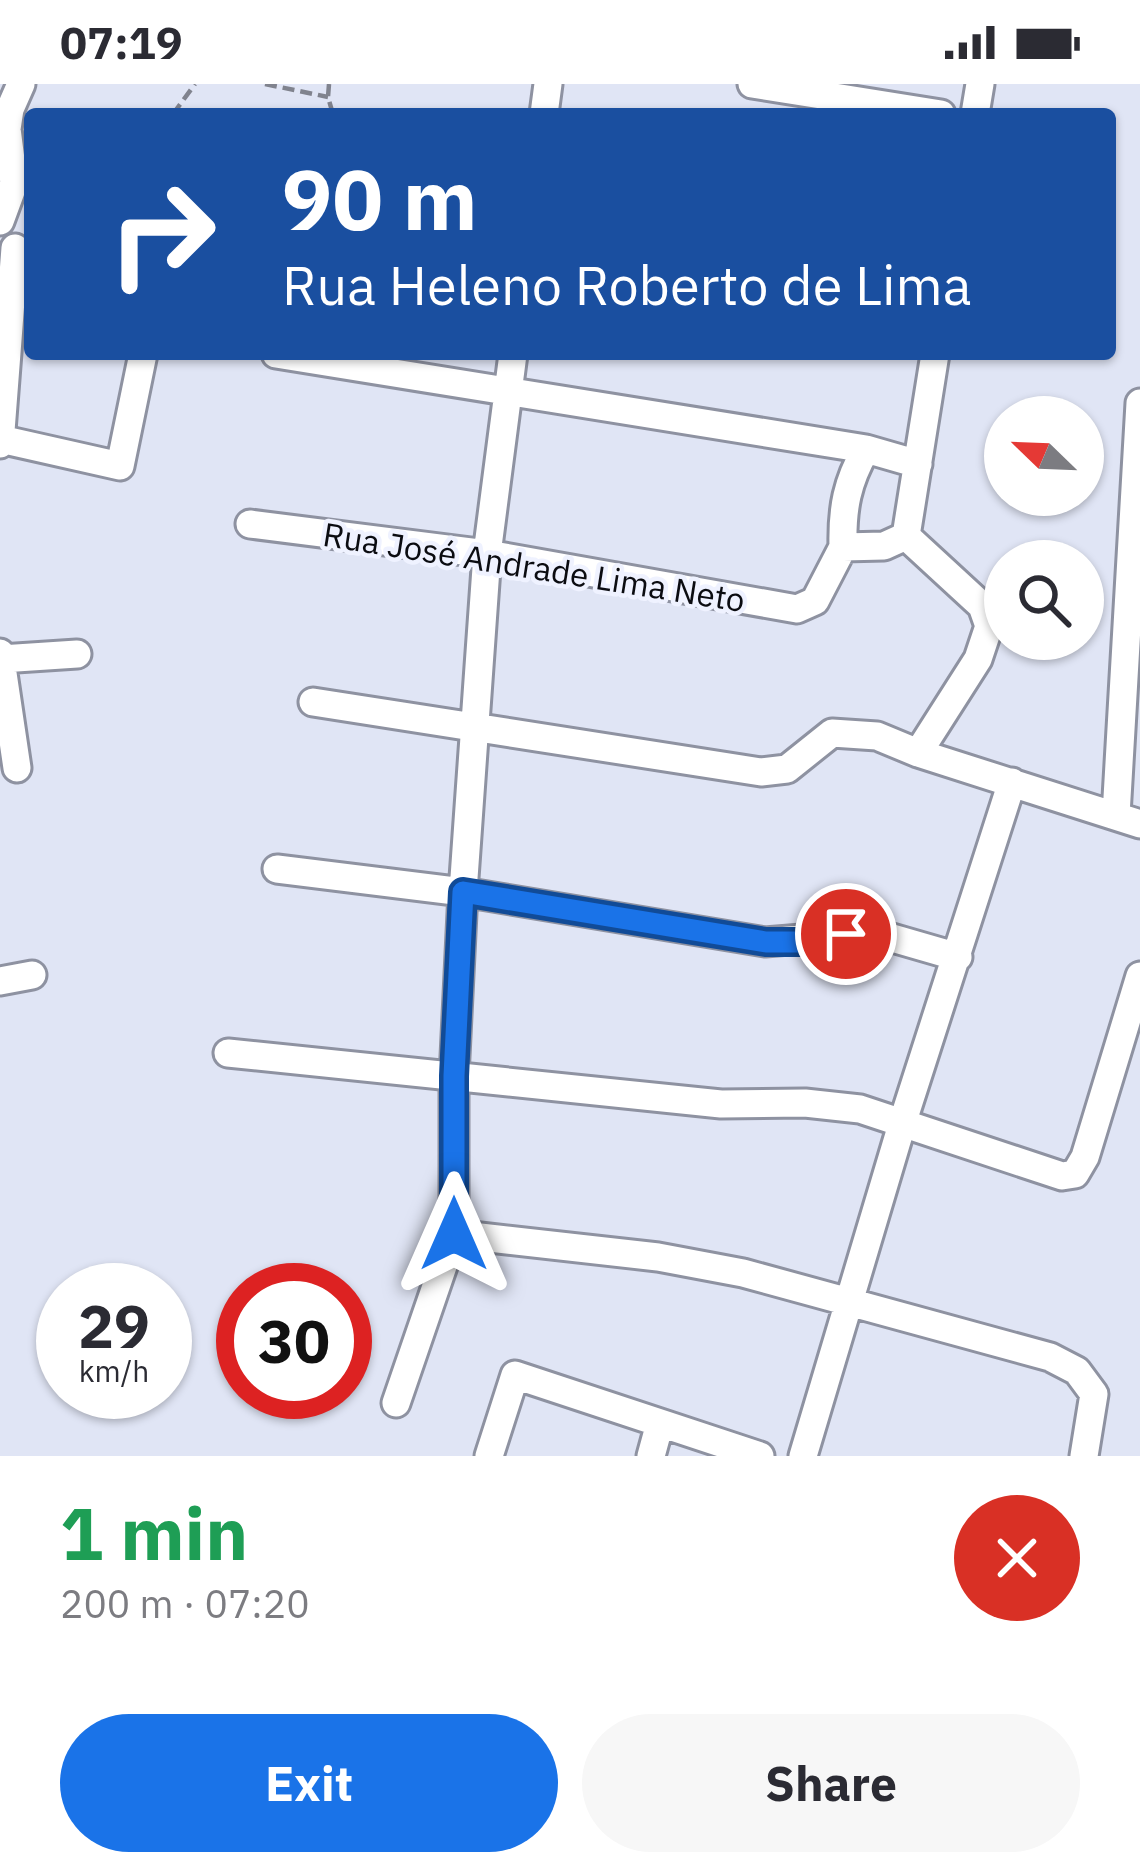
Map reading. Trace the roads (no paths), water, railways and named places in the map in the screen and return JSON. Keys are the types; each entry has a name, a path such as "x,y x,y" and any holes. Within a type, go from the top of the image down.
{"street":[{"path":"0,221 14,183 7,130 21,84"},
{"path":"752,84 903,108"},
{"path":"15,250 0,442 120,466 142,360"},
{"path":"317,360 866,449 918,464"},
{"path":"396,1403 454,1234 454,1076 463,892 487,554 512,360"},
{"path":"906,536 934,360"},
{"path":"313,702 761,772 787,769 832,733 877,736 1128,820 1140,403"},
{"path":"866,449 847,488 843,547 884,546 906,536"},
{"name":"Rua José Andrade Lima Neto","path":"250,524 487,554 797,609 815,601 843,547"},
{"path":"906,536 982,606 989,626 978,659 919,753"},
{"path":"16,768 0,656 77,654"},
{"path":"803,1456 903,1121 1012,782"},
{"path":"277,869 463,892 766,942 874,934 958,957"},
{"path":"0,981 32,975"},
{"path":"228,1053 721,1104 830,1105 903,1121 1048,1174 1075,1174 1085,1157 1140,976"},
{"path":"454,1234 658,1257 743,1273 1050,1357 1077,1371 1089,1385 1094,1407 1084,1456"},
{"path":"489,1456 515,1375 760,1456"},
{"path":"651,1456 660,1423"}]}
